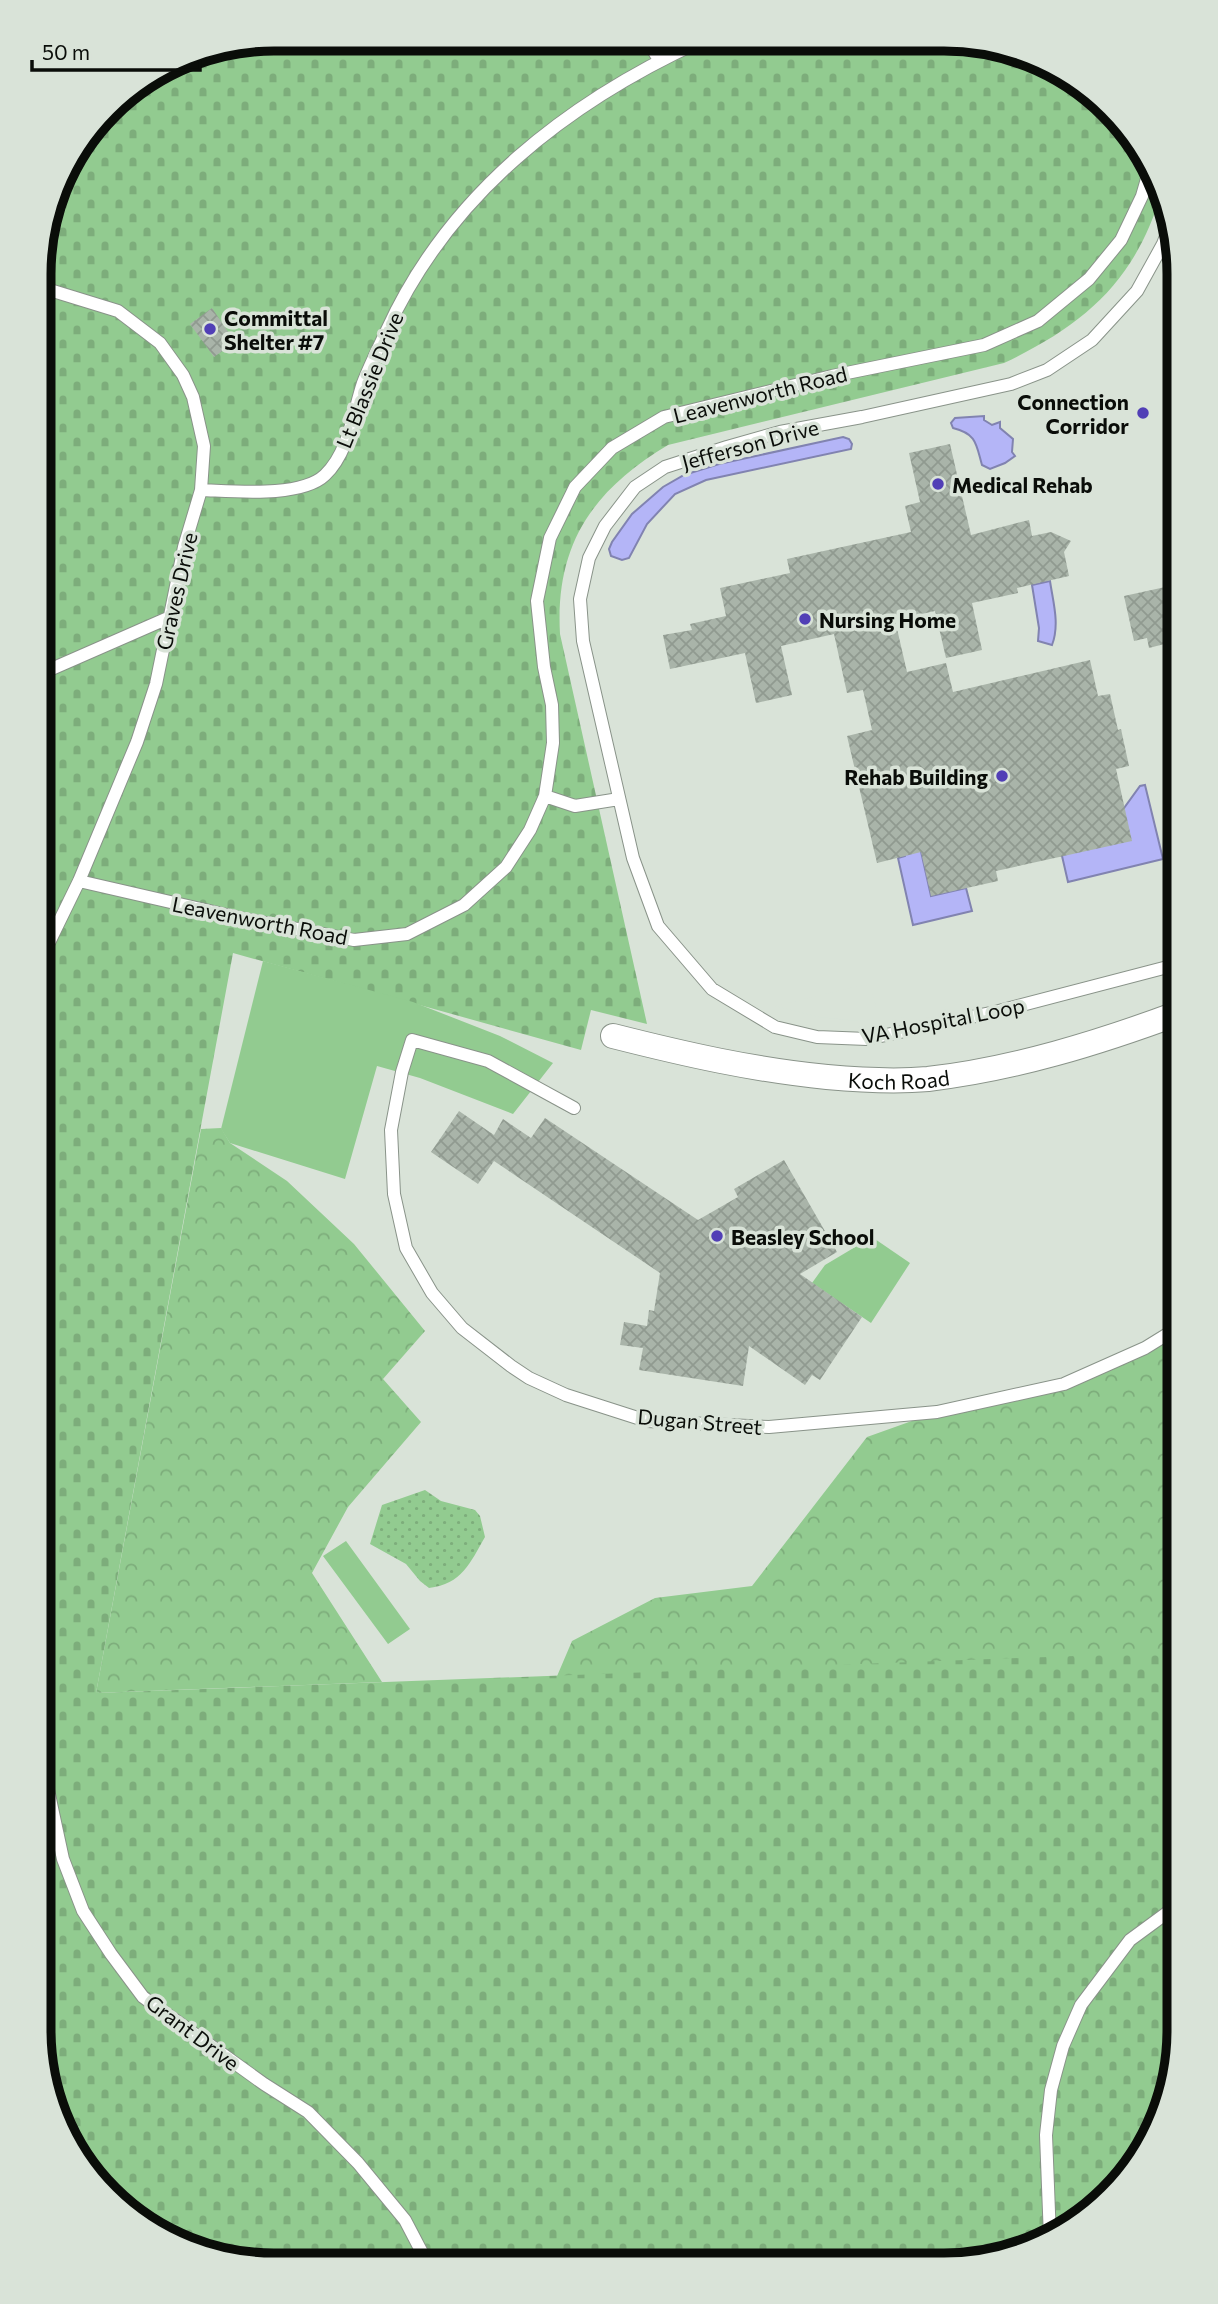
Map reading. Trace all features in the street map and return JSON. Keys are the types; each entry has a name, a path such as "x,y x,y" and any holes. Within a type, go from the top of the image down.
{"street":[{"name":"Koch Road","path":"613,1036 776,1072 862,1080 926,1079 994,1068 1075,1049 1167,1017"}],"lane":[{"path":"654,51 659,60"},
{"name":"Lt Blassie Drive","path":"201,491 268,491 304,487 324,476 342,452 365,380 400,302 432,250 487,185 534,141 590,101 679,51"},
{"name":"Leavenworth Road","path":"79,881 240,918 354,940 407,934 464,905 506,867 530,831 545,796 553,743 552,705 544,667 537,601 551,538 575,487 612,448 664,417 832,376 984,345 1038,321 1089,279 1121,240 1146,181"},
{"name":"Jefferson Drive","path":"658,926 633,858 583,641 580,599 589,558 605,526 635,487 665,467 780,432 1011,384 1046,370 1092,340 1137,291 1164,241"},
{"name":"Graves Drive","path":"51,290 118,311 160,343 183,375 193,397 204,446 201,491 184,547 156,684 138,742 79,881 51,938"},
{"path":"51,669 169,618"},
{"path":"545,796 575,806 619,799"},
{"name":"VA Hospital Loop","path":"658,926 712,989 775,1027 817,1037 867,1038 995,1012 1167,967"},
{"name":"Dugan Street","path":"574,1108 488,1061 412,1040 402,1072 391,1130 394,1194 406,1248 432,1293 462,1328 494,1355 529,1378 566,1395 647,1421 769,1427 937,1412 1064,1384 1146,1348 1167,1335"},
{"name":"Grant Drive","path":"51,1804 63,1859 83,1911 144,1997 264,2084 308,2112 358,2162 405,2220 422,2253"},
{"path":"1050,2226 1046,2135 1051,2090 1063,2046 1081,2005 1130,1940 1167,1912"}],"green space":[{"path":"959,51 1016,63 1068,88 1112,127 1130,150 1157,206 1138,250 1104,296 1060,332 1004,363 668,445 642,462 600,501 584,523 572,547 564,573 560,602 560,634 647,1024 591,1010 581,1050 233,953 96,1693 1167,1652 1167,2045 1155,2102 1130,2154 1102,2188 1068,2216 1016,2241 973,2251 245,2251 216,2246 175,2230 150,2216 106,2177 88,2154 74,2129 55,2074 51,2045 51,274 58,216 74,175 88,150 106,127 150,88 202,63 245,53"},
{"path":"263,961 413,1002 500,1036 553,1063 513,1114 420,1078 377,1066 345,1179 230,1143 221,1129"},
{"path":"221,1128 230,1143 287,1181 354,1244 425,1331 383,1379 421,1422 348,1507 312,1573 382,1682 96,1693 201,1129"},
{"path":"872,1237 910,1263 871,1323 812,1283 825,1265"},
{"path":"1167,1331 1167,1682 549,1695 572,1641 655,1598 752,1586 867,1437 937,1412 1079,1382"},
{"path":"425,1490 441,1501 475,1510 480,1516 485,1537 464,1571 450,1582 429,1588 406,1564 370,1544 382,1505"},
{"path":"346,1541 410,1629 388,1644 323,1556"}],"water":[{"path":"984,416 984,420 992,425 1000,422 1000,428 1013,439 1012,452 1015,456 990,469 982,465 977,446 971,437 953,428 951,423 955,418"},
{"path":"843,437 849,439 851,449 706,480 675,494 647,524 629,558 622,560 611,556 609,549 612,542 632,514 663,487 684,475 719,464"},
{"path":"1050,581 1056,621 1052,645 1038,641 1039,628 1032,585"},
{"path":"1145,785 1163,859 1068,882 1062,856 1124,808 1140,786"},
{"path":"914,820 931,896 966,888 972,911 913,925 898,858 905,856"}],"pier":[{"path":"863,985 870,987 875,1003 876,1015 872,1019 858,1021 819,1017 775,1006"}],"building":[{"name":"Committal Shelter #7","path":"212,308 235,342 214,357 190,324"},
{"path":"950,444 971,535 1029,520 1032,536 1051,532 1071,541 1064,552 1069,576 1017,588 1018,593 972,603 982,650 946,658 935,611 895,620 907,672 946,663 953,692 1090,660 1098,696 1110,694 1118,730 1121,729 1129,766 1116,769 1132,841 996,871 998,881 931,896 921,852 877,863 847,736 872,730 863,690 847,693 834,634 781,646 792,695 756,703 745,653 670,669 663,635 692,630 690,624 726,616 720,588 790,573 787,559 911,532 905,506 920,502 909,453"},
{"path":"1167,587 1167,643 1149,648 1147,638 1134,641 1124,596"},
{"name":"Beasley School","path":"459,1111 494,1135 503,1119 531,1138 545,1118 698,1220 738,1197 734,1189 784,1160 837,1252 800,1274 862,1317 820,1380 812,1375 805,1385 749,1346 743,1386 639,1370 643,1348 620,1345 624,1322 647,1326 649,1310 654,1311 660,1273 494,1161 478,1184 431,1152"}],"place":[{"name":"Committal Shelter #7","path":"210,329"},
{"name":"Connection Corridor","path":"1143,413"},
{"name":"Medical Rehab","path":"938,484"},
{"name":"Nursing Home","path":"805,619"},
{"name":"Rehab Building","path":"1002,776"},
{"name":"Beasley School","path":"717,1236"}]}
